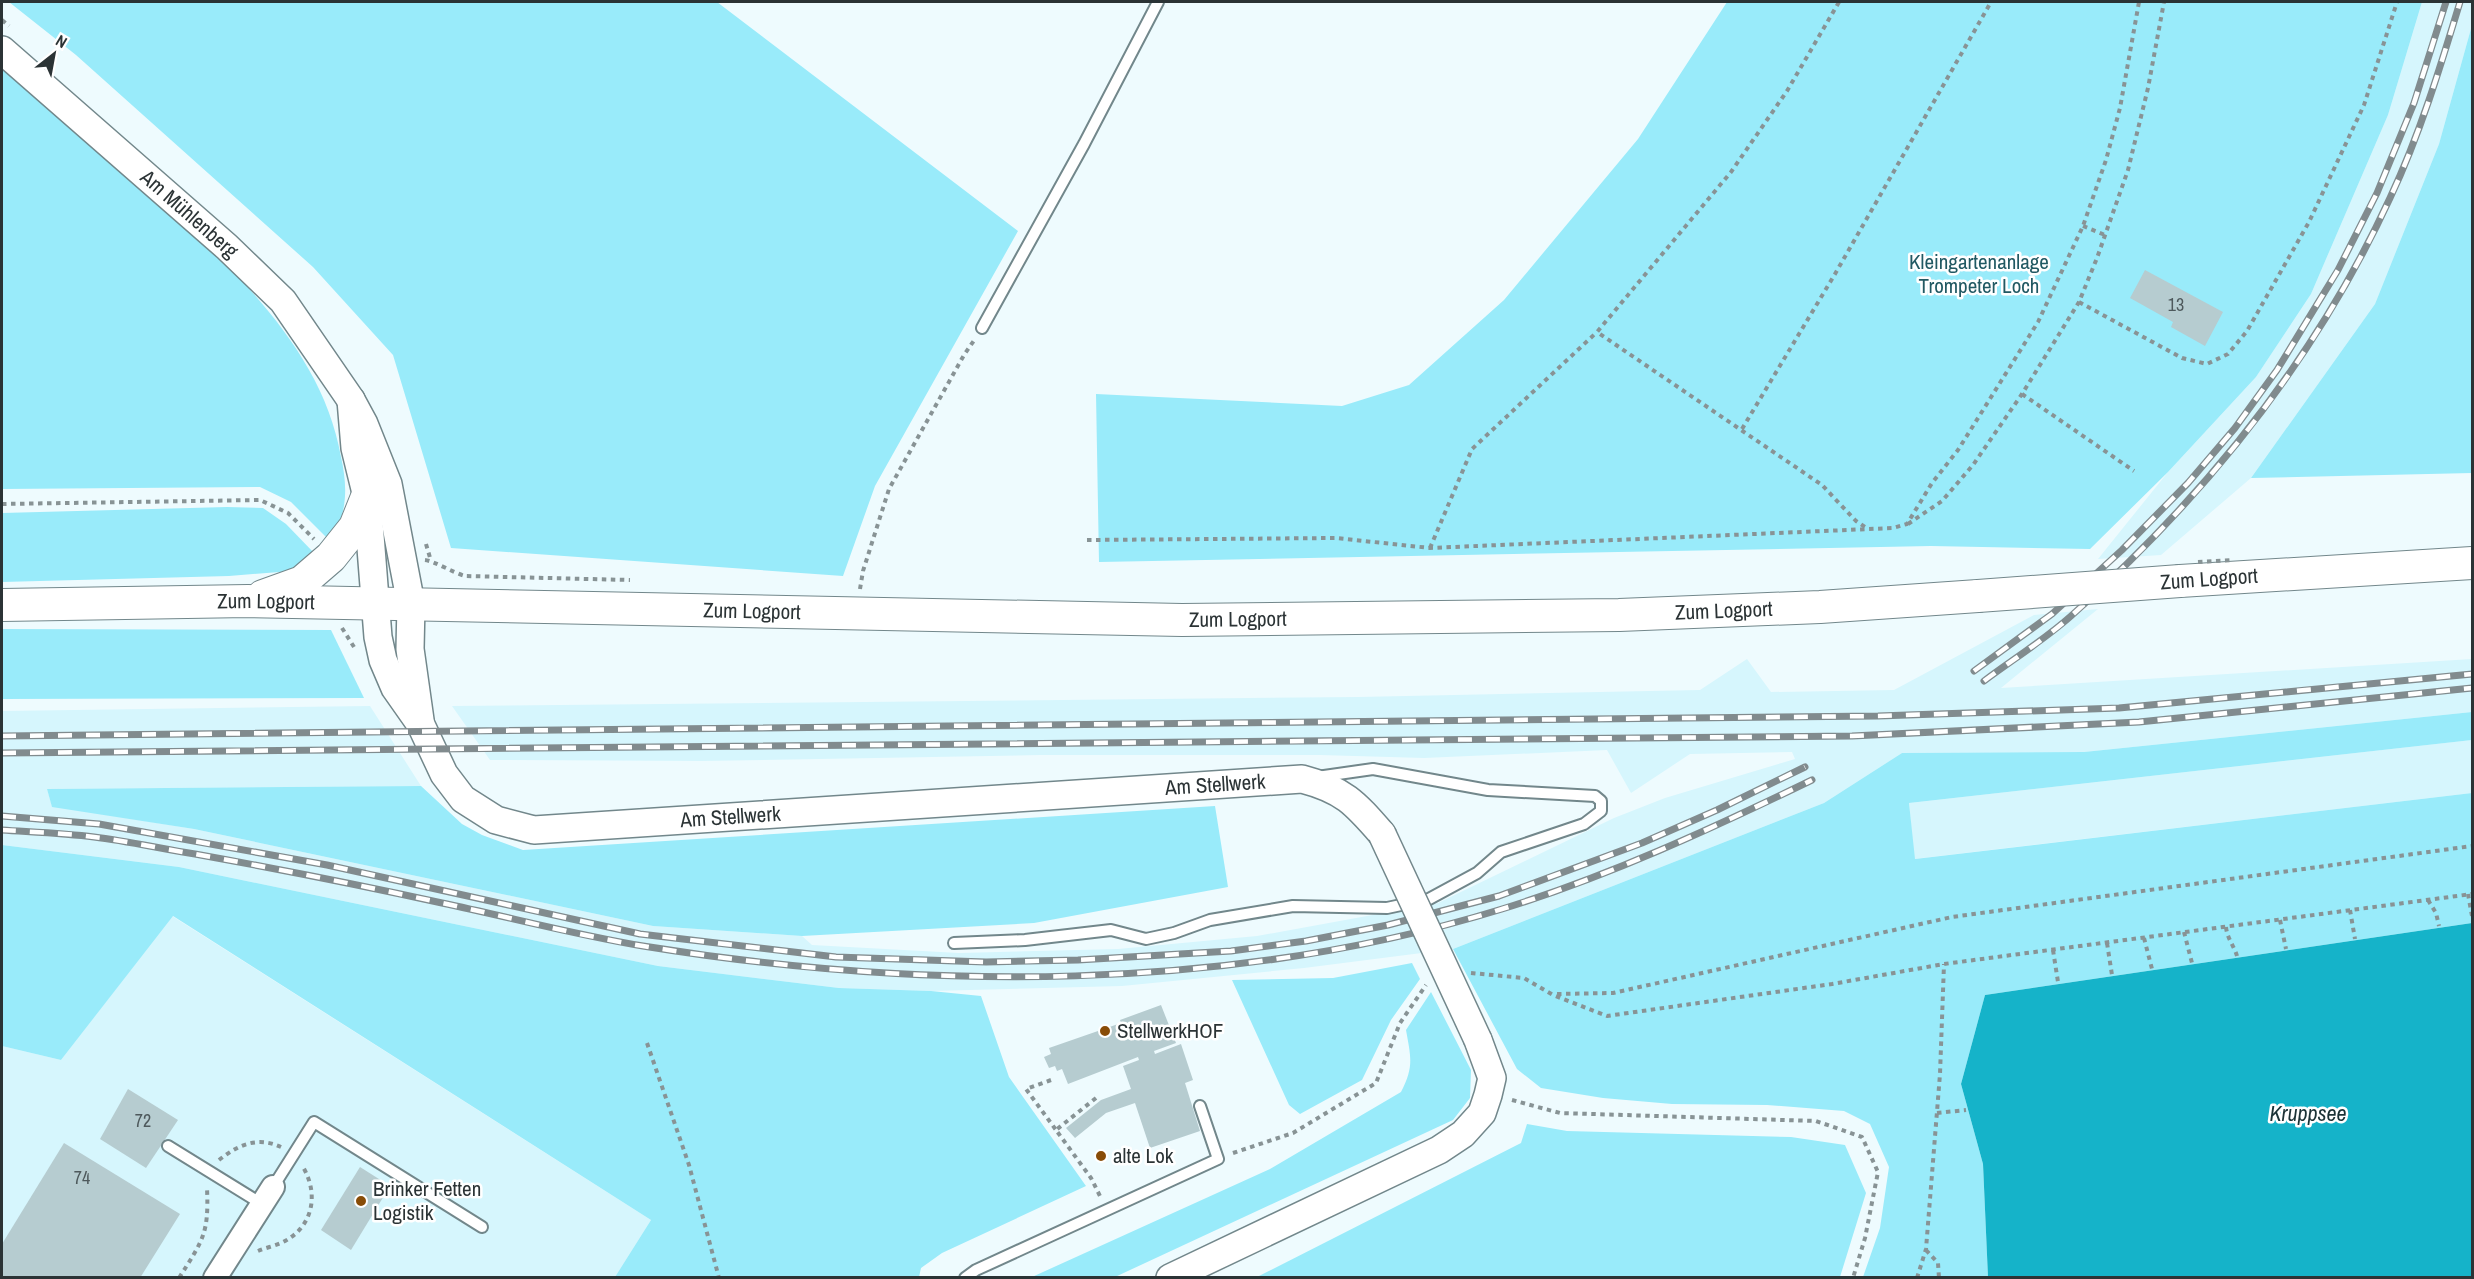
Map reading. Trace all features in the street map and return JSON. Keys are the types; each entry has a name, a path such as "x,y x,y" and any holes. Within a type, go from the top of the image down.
{"main road":[{"path":"248,601 302,582 331,556 354,527 367,497"},
{"name":"Zum Logport","path":"2,605 248,601 849,615 1194,620 1619,615 1821,607 2472,563"}],"street":[{"name":"Am Mühlenberg","path":"2,50 227,247 284,301 351,400 364,424 388,484 411,604"},
{"name":"Am Mühlenberg","path":"351,400 355,448 367,497 376,603"},
{"name":"Am Stellwerk","path":"376,603 378,637 383,660 395,688 421,724 444,774 463,799 496,820 534,830 1302,778 1329,786 1356,805 1382,834 1478,1040 1492,1078 1482,1113 1463,1134 1439,1150 1170,1278"},
{"name":"Am Stellwerk","path":"411,604 410,649 421,724"},
{"path":"215,1278 267,1196"}],"lane":[{"path":"982,328 1084,144 1158,2"},
{"path":"954,943 1025,940 1111,930 1146,939 1174,933 1210,920 1293,906 1387,908 1398,906 1430,899 1477,873 1501,852 1584,824 1600,811 1600,801 1594,796 1488,790 1373,769 1302,778"},
{"path":"965,1278 976,1269 1218,1159 1200,1106"},
{"path":"168,1146 267,1196 314,1122 482,1227"}],"path":[{"path":"1430,548 1472,450 1597,332 1731,172 1787,91 1839,2"},
{"path":"1742,429 1870,214 1991,2"},
{"path":"1907,524 1932,483 1976,423 2038,322 2083,226 2106,160 2120,108 2139,2"},
{"path":"1087,540 1336,538 1430,548 1893,528 1907,524 1942,501 1973,465 2022,394 2079,302 2128,170 2148,88 2164,2"},
{"path":"2079,302 2182,358 2207,364 2228,354 2247,331 2309,222 2364,105 2397,2"},
{"path":"2083,226 2105,235"},
{"path":"860,592 863,571 889,489 964,354 982,328"},
{"path":"1597,332 1822,485 1856,521 1868,529"},
{"path":"2022,394 2134,471"},
{"path":"2,504 260,500 288,513 331,556"},
{"path":"431,561 448,571 465,576 640,580"},
{"path":"1553,994 1613,993 1952,917 2472,846"},
{"path":"1464,975 1474,972 1524,978 1553,994 1607,1017 1832,984 1944,964 2470,894 2472,916"},
{"path":"2428,900 2436,913 2439,926"},
{"path":"2350,910 2355,939"},
{"path":"2280,920 2286,949"},
{"path":"2226,927 2227,935 2237,956"},
{"path":"2184,933 2192,963"},
{"path":"2144,938 2152,969"},
{"path":"2106,943 2112,975"},
{"path":"2053,950 2058,982"},
{"path":"1917,1278 1926,1249 1937,1113 1944,964"},
{"path":"1218,1159 1293,1133 1376,1083 1400,1023 1425,985 1435,982"},
{"path":"647,1043 689,1165 719,1278"},
{"path":"1051,1080 1026,1089 1093,1183"},
{"path":"1488,1095 1560,1113 1816,1121 1862,1137 1878,1172 1865,1238 1853,1278"},
{"path":"1056,1130 1096,1098"},
{"path":"1937,1113 1966,1110"},
{"path":"1926,1249 1938,1263 1939,1278"}],"shaded area":[{"path":"2422,2 2472,2 2472,25 2439,144 2375,304 2251,478 2161,555 2098,559 2168,472 2256,377 2311,294 2388,115"},
{"path":"2098,609 2001,688 2472,659 2472,712 2084,752 1902,753 1824,803 1453,949 1304,968 1122,986 931,991 839,988 658,966 179,867 2,845 2,711 370,706 421,786 47,789 52,806 194,829 653,926 802,936 812,945 959,953 1118,949 1257,936 1438,903 1614,818 1665,798 1795,759 1792,752 1690,754 1631,793 1607,750 1424,758 1320,755 1040,755 701,761 490,760 452,706 1358,697 1700,690 1747,659 1771,692 1894,690 2034,615"},
{"path":"2472,740 2472,793 1914,859 1909,803"},
{"path":"172,916 651,1220 615,1277 2,1278 2,1046 61,1060"}],"green space":[{"path":"9,2 717,2 1018,231 875,486 843,576 451,548 393,355 313,267 76,55"},
{"name":"Kleingartenanlage Trompeter Loch","path":"1727,2 2422,2 2388,115 2311,294 2256,377 2168,472 2090,549 1931,546 1099,562 1096,394 1342,406 1409,385 1504,300 1638,139"},
{"path":"2472,25 2472,473 2251,478 2375,304 2439,144"},
{"path":"2,63 215,253 257,297 294,346 310,371 323,399 334,427 342,464 345,484 343,511 329,540 291,502 260,487 2,489"},
{"path":"263,508 286,524 316,555 292,571 229,576 2,582 2,513"},
{"path":"2,629 331,630 364,698 2,699"},
{"path":"2472,712 2472,740 1909,803 1915,859 2472,793 2472,923 1985,995 1961,1084 1983,1164 1988,1277 1863,1277 1880,1228 1889,1167 1870,1124 1844,1111 1767,1105 1672,1104 1603,1098 1541,1088 1517,1069 1453,949 1824,803 1902,753 2084,752"},
{"path":"421,786 462,824 482,835 523,850 1215,806 1228,887 1034,923 802,936 653,926 194,829 52,807 47,789"},
{"path":"2,845 179,867 658,966 839,988 931,991 981,996 1009,1077 1086,1186 942,1253 921,1268 919,1277 615,1277 651,1220 173,916 61,1060 2,1046"},
{"path":"1412,963 1420,979 1391,1020 1362,1080 1300,1114 1289,1105 1232,980 1333,978"},
{"path":"1431,992 1471,1070 1470,1098 1453,1120 1115,1277 1032,1277 1270,1169 1401,1092 1410,1069 1406,1030"},
{"path":"1527,1124 1567,1131 1791,1137 1845,1145 1866,1193 1840,1277 1257,1277 1521,1143"}],"water":[{"name":"Kruppsee","path":"2472,923 2472,1277 1988,1277 1983,1164 1961,1084 1985,995"}],"building":[{"path":"2145,270 2223,312 2205,346 2171,327 2173,322 2130,298"},
{"path":"1161,1005 1176,1043 1154,1051 1155,1054 1181,1044 1193,1080 1185,1083 1200,1131 1150,1148 1135,1103 1106,1113 1075,1138 1066,1128 1101,1100 1131,1089 1123,1066 1139,1060 1138,1057 1068,1084 1062,1069 1057,1071 1055,1066 1049,1068 1044,1057 1051,1054 1049,1048 1121,1023 1120,1020"},
{"path":"128,1089 178,1120 146,1168 100,1139"},
{"path":"64,1143 180,1214 140,1278 2,1278 2,1244"},
{"path":"360,1167 390,1186 351,1250 321,1230"}],"railway":[{"path":"1974,671 2052,614 2122,550 2188,483 2235,428 2277,370 2338,270 2377,193 2414,103 2446,2"},
{"path":"1984,681 2039,642 2120,571 2211,474 2253,424 2291,371 2360,258 2401,174 2437,76 2460,2"},
{"path":"2,736 1878,716 2119,708 2472,674"},
{"path":"2,753 1852,736 2139,722 2472,688"},
{"path":"2,816 99,824 327,865 640,934 836,957 986,962 1078,960 1231,951 1306,941 1388,925 1499,896 1642,843 1805,767"},
{"path":"2,830 71,834 132,843 257,865 618,942 749,961 857,971 966,976 1075,976 1184,969 1292,957 1398,937 1502,909 1581,882 1698,834 1812,780"}],"place":[{"name":"StellwerkHOF","path":"1105,1031"},
{"name":"alte Lok","path":"1101,1156"},
{"name":"Brinker Fetten Logistik","path":"361,1201"}]}
